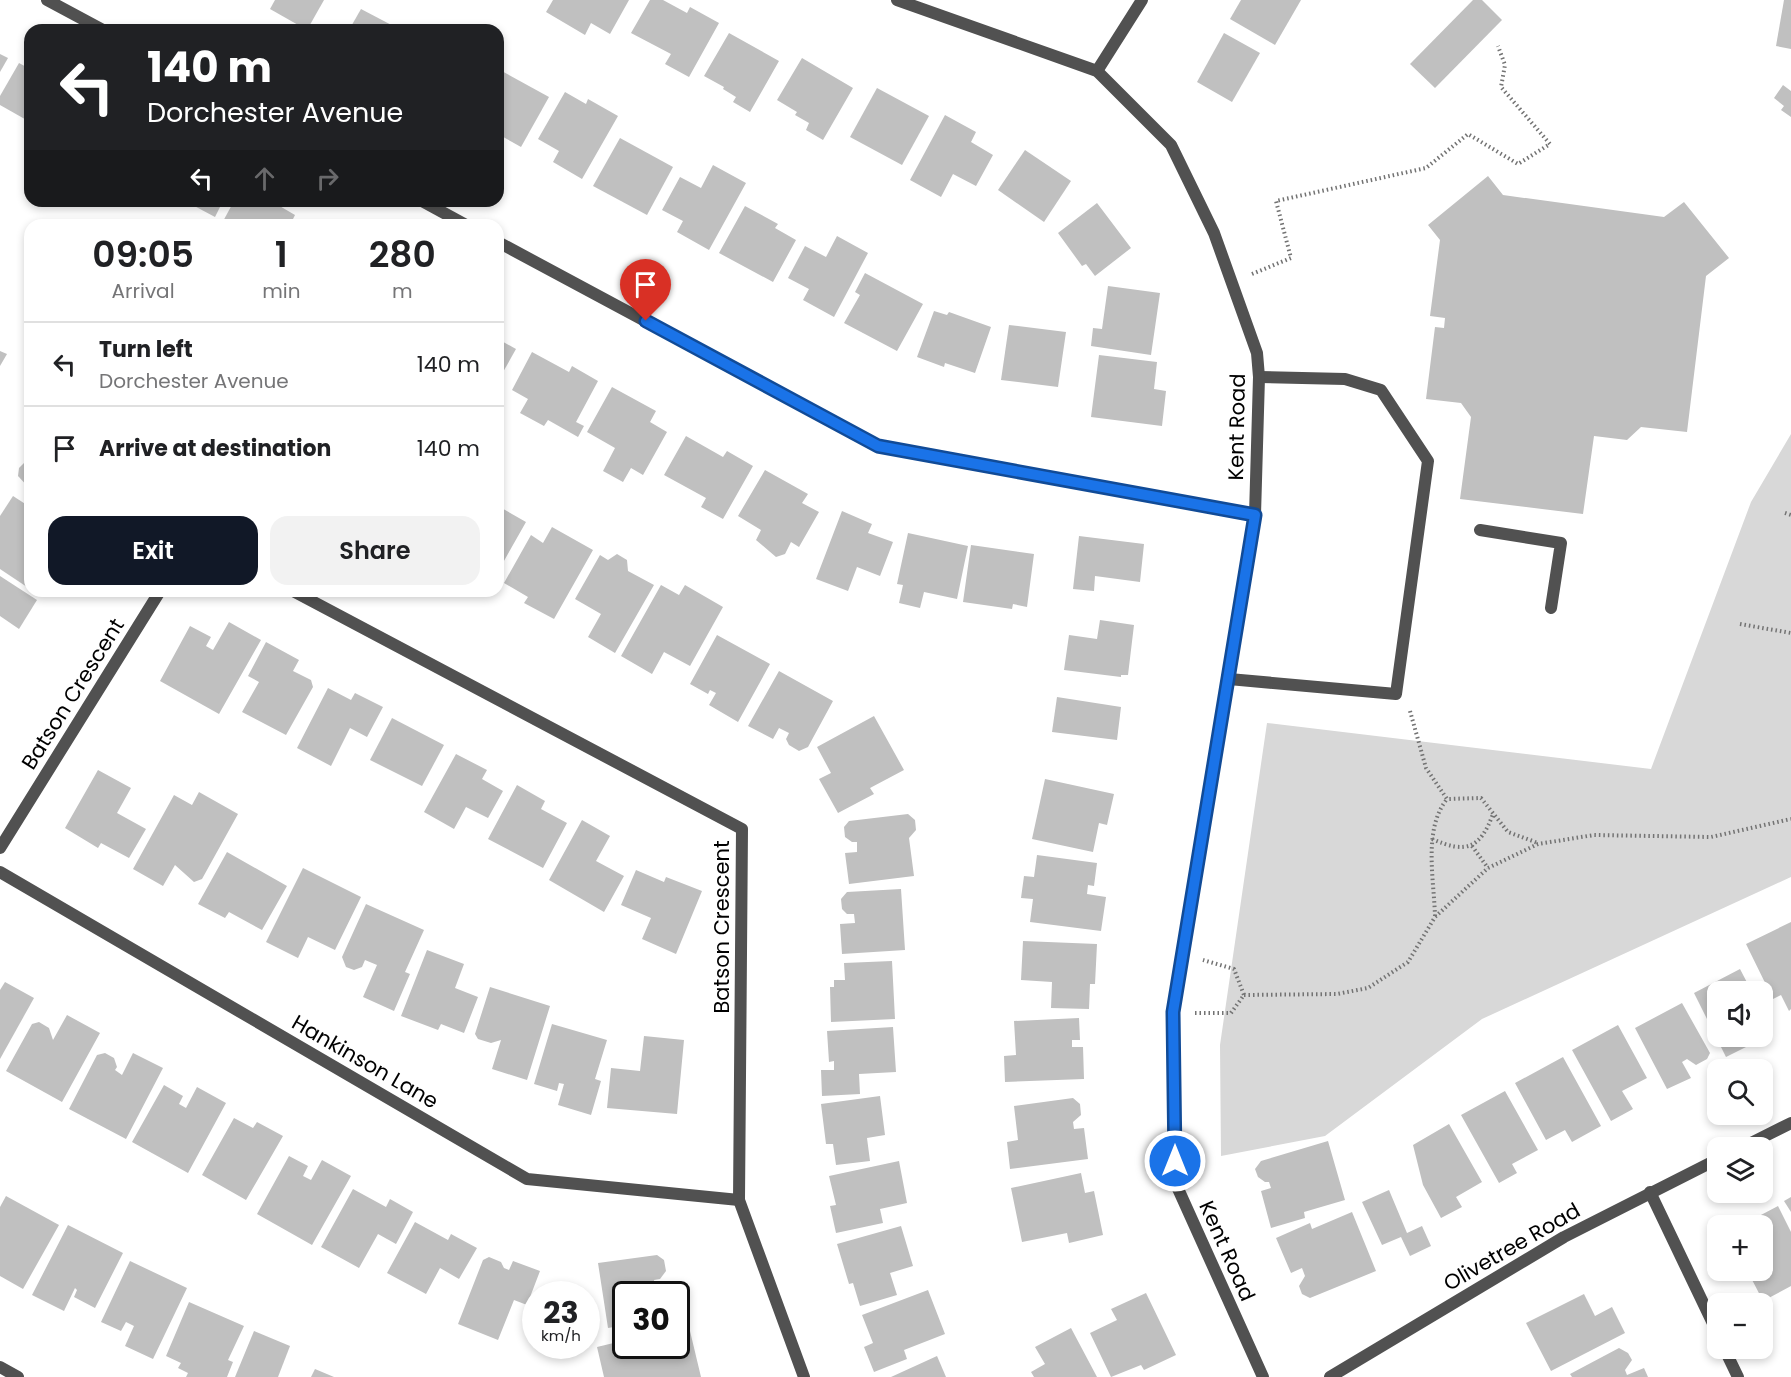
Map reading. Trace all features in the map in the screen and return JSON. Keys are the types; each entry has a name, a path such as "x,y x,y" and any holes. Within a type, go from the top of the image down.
{"street":[{"path":"47,0 92,24"},
{"name":"Kent Road","path":"897,0 1097,71 1171,145 1214,233 1257,353 1259,377 1255,515 1173,1012 1175,1182 1263,1377"},
{"path":"1097,71 1142,0"},
{"path":"433,207 455,219"},
{"path":"504,245 878,446 1255,515"},
{"path":"1229,679 1396,694 1428,461 1381,390 1345,379 1259,377"},
{"path":"1480,530 1561,543 1551,608"},
{"name":"Batson Crescent","path":"0,848 156,597"},
{"name":"Batson Crescent","path":"304,597 742,829 739,1200 804,1377"},
{"name":"Hankinson Lane","path":"0,872 527,1179 739,1200"},
{"path":"1763,1137 1791,1123"},
{"name":"Olivetree Road","path":"1330,1377 1564,1237 1707,1164"},
{"path":"1650,1192 1707,1311"},
{"path":"1729,1359 1738,1377"},
{"path":"0,1367 18,1377"}],"path":[{"path":"1232,282 1291,258 1276,201 1426,168 1468,135 1518,164 1550,144 1501,87 1505,65 1498,46"},
{"path":"1785,513 1791,515"},
{"path":"1740,624 1791,633"},
{"path":"1410,711 1426,768 1447,799"},
{"path":"1435,917 1432,839 1437,811 1447,799 1481,798 1508,832 1538,844"},
{"path":"1432,839 1453,848 1472,846 1485,834 1493,813"},
{"path":"1244,995 1337,994 1368,988 1408,962 1435,917 1488,868 1538,844 1594,835 1711,837 1791,819"},
{"path":"1472,846 1488,868"},
{"path":"1182,953 1234,969 1244,995"},
{"path":"1173,1012 1231,1013 1244,995"}],"shaded area":[{"path":"1791,434 1791,877 1482,1019 1325,1136 1221,1156 1220,1045 1267,723 1651,769 1751,502"}],"building":[{"path":"275,0 324,0 310,24 296,24 270,9"},
{"path":"553,0 629,0 610,34 591,23 585,35 546,12"},
{"path":"650,0 663,0 687,13 690,7 719,23 689,77 665,64 671,54 631,33"},
{"path":"1241,0 1301,0 1275,45 1230,19"},
{"path":"1473,0 1482,0 1502,20 1435,88 1410,64"},
{"path":"1784,0 1791,0 1791,49 1776,46"},
{"path":"361,9 390,24 352,24"},
{"path":"729,33 779,61 750,112 733,102 736,97 723,89 724,87 704,76"},
{"path":"1224,33 1260,53 1232,102 1197,82"},
{"path":"0,54 8,58 0,72"},
{"path":"802,58 853,88 823,140 806,130 809,123 795,115 797,112 777,100"},
{"path":"19,63 24,66 24,119 0,105 0,96"},
{"path":"504,72 549,97 521,147 504,137"},
{"path":"1783,85 1791,91 1791,117 1781,110 1784,106 1774,98"},
{"path":"877,88 929,116 902,165 850,137"},
{"path":"565,92 586,104 588,99 618,116 582,179 553,162 559,151 538,139"},
{"path":"945,115 976,132 971,142 993,155 976,186 953,174 941,197 910,180"},
{"path":"620,138 673,167 647,215 593,186"},
{"path":"1025,150 1071,181 1044,222 998,190"},
{"path":"713,165 746,183 709,250 677,232 683,221 662,210 680,177 701,188"},
{"path":"1488,176 1503,195 1664,217 1684,202 1729,258 1706,276 1687,432 1641,427 1627,440 1594,436 1583,514 1460,499 1471,417 1461,403 1426,399 1435,327 1444,328 1445,318 1430,316 1440,240 1428,225"},
{"path":"1097,203 1131,248 1095,276 1086,264 1082,266 1058,233"},
{"path":"745,206 778,224 775,228 796,240 773,282 719,253"},
{"path":"196,207 220,207 215,217"},
{"path":"231,207 281,207 295,215 293,219 224,219"},
{"path":"837,236 868,253 834,317 803,300 809,289 788,278 805,246 826,257"},
{"path":"865,273 923,304 897,351 844,323 860,295 855,292"},
{"path":"1108,286 1160,293 1151,355 1091,346 1093,328 1102,329"},
{"path":"934,311 947,315 949,312 991,327 975,373 945,363 944,367 917,357"},
{"path":"1009,325 1066,332 1058,387 1001,380"},
{"path":"504,342 516,349 504,370"},
{"path":"0,351 7,354 0,366"},
{"path":"532,352 569,372 572,366 598,381 576,422 584,426 578,437 548,420 544,426 520,413 528,399 512,390"},
{"path":"1099,355 1157,362 1154,389 1166,391 1162,426 1091,417"},
{"path":"612,387 656,411 650,422 667,432 643,475 631,468 623,482 603,471 615,448 587,432"},
{"path":"686,436 723,457 727,451 753,466 723,519 701,507 706,498 664,475"},
{"path":"24,463 24,482 18,476 19,468"},
{"path":"765,470 808,494 802,503 819,512 799,547 791,542 785,554 776,557 756,540 761,530 738,516"},
{"path":"13,496 24,503 24,585 0,569 0,516"},
{"path":"504,509 526,522 504,561"},
{"path":"842,511 872,524 868,533 893,542 880,576 857,567 848,591 816,579"},
{"path":"552,527 593,550 554,619 524,603 528,597 504,583 531,535 543,543"},
{"path":"908,533 968,546 957,599 924,592 920,608 899,603 903,585 897,584"},
{"path":"1079,536 1144,544 1140,582 1095,576 1094,591 1073,589"},
{"path":"971,545 1034,554 1027,607 1013,604 1012,609 963,602"},
{"path":"617,554 627,560 628,571 654,585 615,653 588,637 601,614 575,599 600,555 608,560"},
{"path":"0,576 24,592 24,597 32,597 37,600 19,629 0,616"},
{"path":"661,585 679,595 685,585 723,607 690,666 664,652 652,674 621,656"},
{"path":"1100,620 1134,625 1128,675 1121,675 1121,677 1064,670 1069,635 1097,639"},
{"path":"229,622 261,640 219,714 160,681 190,626 211,637 206,646 213,650"},
{"path":"717,635 770,664 738,722 709,705 716,693 710,690 708,694 690,684"},
{"path":"266,642 299,660 293,671 311,680 313,687 286,735 242,712 259,682 248,676"},
{"path":"779,671 833,701 808,747 799,751 789,745 786,739 789,733 779,728 773,739 748,726"},
{"path":"328,688 351,700 355,693 383,707 367,737 350,728 331,766 297,748"},
{"path":"1057,697 1121,707 1117,740 1052,732"},
{"path":"874,716 904,770 870,788 874,794 838,813 819,779 831,773 817,747"},
{"path":"392,718 444,745 422,786 370,760"},
{"path":"456,754 487,770 482,779 503,791 488,818 466,807 454,829 424,812"},
{"path":"98,770 131,788 117,813 146,829 129,858 101,843 98,848 65,828"},
{"path":"1045,779 1114,794 1107,825 1099,823 1093,852 1032,839"},
{"path":"517,785 545,801 541,809 567,823 543,868 488,839"},
{"path":"199,792 238,814 202,879 194,882 175,865 163,886 133,869 174,795 192,805"},
{"path":"908,814 915,820 916,830 909,838 914,876 849,884 845,853 857,852 857,842 852,842 845,837 844,827 849,821"},
{"path":"582,820 610,836 596,861 624,876 604,912 549,880"},
{"path":"227,852 287,886 262,930 229,912 225,918 198,904"},
{"path":"1037,855 1097,863 1094,886 1088,885 1087,894 1106,897 1101,931 1030,922 1033,899 1021,898 1024,876 1034,877"},
{"path":"303,868 361,897 335,950 308,937 298,958 266,942"},
{"path":"636,870 664,882 666,877 702,891 676,954 642,939 651,918 621,905"},
{"path":"901,889 905,950 842,954 840,924 855,923 854,914 847,914 842,909 841,899 847,892"},
{"path":"366,904 424,930 405,972 410,974 394,1011 363,997 377,965 365,960 362,967 354,970 346,967 342,957"},
{"path":"1791,922 1791,1009 1789,1011 1781,995 1773,999 1773,981 1764,981 1746,944"},
{"path":"1023,941 1097,944 1095,984 1090,984 1089,1009 1051,1008 1052,982 1021,980"},
{"path":"427,950 464,964 455,988 478,997 464,1033 441,1024 438,1030 401,1016"},
{"path":"892,961 895,1019 831,1022 830,987 834,987 834,980 845,980 844,963"},
{"path":"1740,969 1746,981 1717,981"},
{"path":"5,982 34,998 0,1059 0,990"},
{"path":"1707,986 1707,1019 1694,993"},
{"path":"490,987 550,1006 527,1080 492,1069 501,1040 491,1043 478,1039 475,1034"},
{"path":"1682,1003 1710,1053 1707,1059 1696,1065 1687,1059 1682,1062 1691,1078 1667,1089 1635,1028"},
{"path":"67,1015 100,1033 62,1102 6,1071 32,1024 39,1022 49,1028 53,1040"},
{"path":"1079,1018 1080,1040 1072,1040 1072,1047 1083,1047 1084,1079 1005,1082 1004,1056 1016,1055 1014,1021"},
{"path":"552,1024 607,1040 595,1079 601,1081 591,1115 558,1105 564,1084 559,1083 557,1091 534,1084"},
{"path":"1618,1025 1647,1078 1622,1091 1633,1109 1611,1121 1572,1050"},
{"path":"893,1027 896,1072 859,1074 860,1094 822,1096 821,1070 834,1070 834,1061 829,1062 827,1031"},
{"path":"644,1036 684,1040 677,1114 607,1108 611,1068 640,1071"},
{"path":"1721,1047 1746,1047 1726,1057"},
{"path":"105,1053 114,1058 117,1067 115,1070 122,1075 133,1053 163,1068 126,1139 69,1109 97,1055"},
{"path":"1563,1057 1601,1126 1572,1142 1565,1130 1546,1140 1515,1083"},
{"path":"164,1085 183,1096 179,1104 186,1108 197,1087 226,1103 188,1173 132,1142"},
{"path":"1505,1091 1538,1150 1512,1164 1517,1173 1499,1183 1461,1115"},
{"path":"880,1096 885,1135 867,1138 870,1161 836,1165 833,1144 826,1144 821,1104"},
{"path":"1073,1098 1080,1104 1081,1115 1073,1122 1074,1129 1084,1128 1088,1159 1010,1169 1007,1142 1018,1140 1014,1106"},
{"path":"234,1118 253,1128 257,1122 283,1136 246,1200 202,1175"},
{"path":"1449,1124 1482,1182 1456,1197 1462,1207 1441,1218 1423,1185 1413,1145"},
{"path":"1328,1141 1345,1200 1304,1212 1305,1218 1271,1228 1261,1191 1271,1188 1269,1182 1258,1177 1255,1169 1261,1161"},
{"path":"289,1156 308,1166 303,1176 311,1180 322,1160 351,1176 312,1245 257,1214"},
{"path":"899,1161 907,1203 880,1209 883,1223 836,1233 830,1206 836,1205 829,1176"},
{"path":"1081,1173 1085,1193 1094,1191 1103,1235 1069,1243 1067,1233 1022,1242 1011,1188"},
{"path":"353,1189 386,1207 390,1199 413,1212 396,1244 378,1234 359,1268 321,1247"},
{"path":"1389,1190 1407,1233 1422,1226 1431,1246 1410,1256 1401,1237 1382,1245 1362,1202"},
{"path":"6,1196 59,1225 23,1289 0,1276 0,1207"},
{"path":"1791,1197 1791,1212 1784,1201"},
{"path":"1778,1206 1791,1232 1791,1286 1773,1296 1773,1293 1759,1293 1753,1281 1773,1281 1773,1215 1761,1215"},
{"path":"1352,1212 1376,1271 1310,1298 1302,1294 1299,1286 1305,1276 1302,1268 1291,1273 1276,1238 1310,1223 1312,1229"},
{"path":"415,1222 448,1240 451,1234 477,1248 459,1279 440,1268 426,1294 387,1273"},
{"path":"68,1225 123,1253 95,1308 74,1297 77,1290 75,1288 64,1311 32,1295"},
{"path":"901,1226 913,1266 890,1273 897,1295 860,1306 853,1283 849,1284 837,1244"},
{"path":"657,1255 664,1260 666,1271 660,1279 654,1281 612,1281 612,1327 608,1328 598,1263"},
{"path":"489,1257 501,1262 504,1268 509,1270 513,1261 540,1271 536,1281 522,1281 522,1303 514,1300 498,1340 458,1324 483,1260"},
{"path":"130,1261 187,1288 153,1359 125,1346 134,1326 126,1322 121,1331 101,1322"},
{"path":"928,1290 945,1334 904,1350 907,1359 874,1372 864,1347 873,1343 862,1315"},
{"path":"1146,1293 1176,1355 1144,1370 1141,1365 1111,1377 1090,1333 1117,1320 1111,1309"},
{"path":"1584,1294 1595,1316 1612,1307 1625,1333 1551,1371 1526,1323"},
{"path":"189,1302 244,1326 228,1360 233,1362 227,1377 186,1377 188,1373 178,1368 181,1363 166,1356"},
{"path":"1071,1328 1097,1377 1034,1377 1031,1372 1045,1364 1035,1347"},
{"path":"254,1331 290,1346 278,1377 235,1377"},
{"path":"690,1331 701,1377 604,1377 600,1359 600,1346 612,1343 612,1359 690,1359"},
{"path":"1619,1348 1628,1353 1632,1360 1625,1370 1627,1375 1644,1368 1648,1377 1572,1377 1570,1374"},
{"path":"937,1356 946,1377 891,1377"},
{"path":"315,1369 334,1377 311,1377"}],"route":[{"path":"646,321 878,446 1255,515 1212,789 1173,1012 1175,1161"}]}
